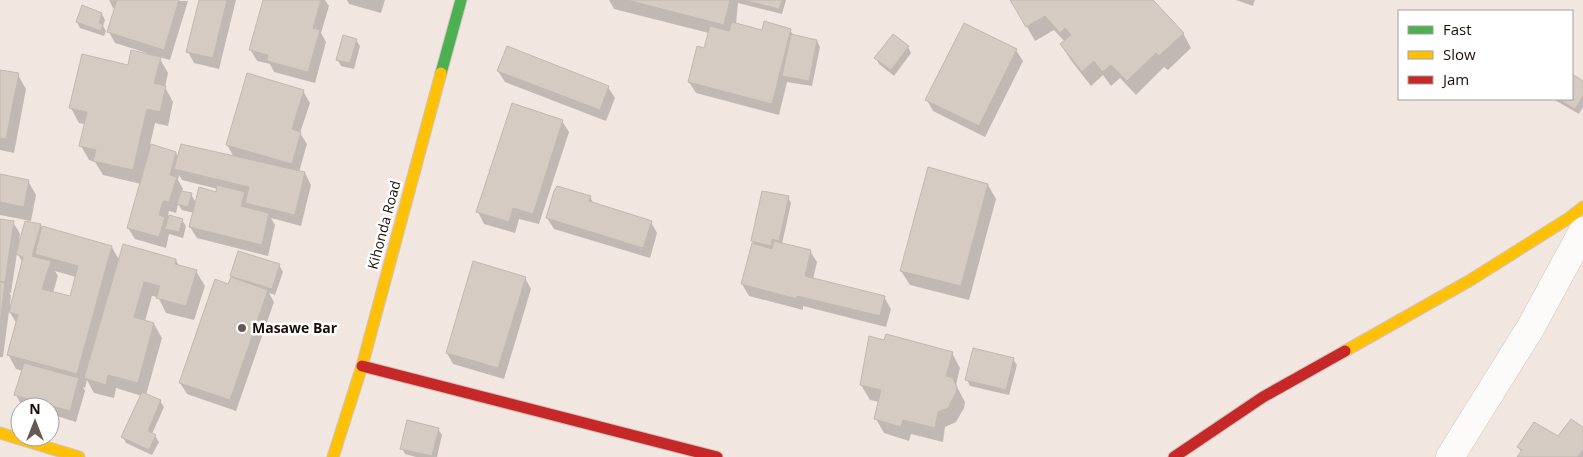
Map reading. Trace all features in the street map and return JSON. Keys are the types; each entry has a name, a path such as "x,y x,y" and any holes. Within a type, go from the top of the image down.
{"street":[{"name":"Kihonda Road","path":"333,457 362,366 461,0"},
{"path":"1174,457 1263,397 1469,281 1569,218 1583,207"},
{"path":"1450,457 1531,327 1583,231"},
{"path":"362,366 717,457"},
{"path":"0,433 79,457"}],"building":[{"path":"117,0 179,0 164,50 107,32"},
{"path":"199,0 227,0 213,58 186,52"},
{"path":"263,0 321,0 313,28 320,30 308,72 267,61 268,55 249,50"},
{"path":"627,0 730,0 724,25"},
{"path":"743,0 782,0 779,9"},
{"path":"1010,0 1153,0 1184,33 1159,56 1156,53 1127,81 1111,65 1102,72 1094,61 1082,72 1060,44 1071,35 1065,28 1060,33 1045,16 1026,27"},
{"path":"82,5 102,13 99,23 103,24 101,31 76,22"},
{"path":"764,21 791,29 772,104 688,82 697,46 704,48 710,26 729,31 732,22 762,30"},
{"path":"964,23 1017,49 979,126 925,100"},
{"path":"791,34 817,40 809,81 782,76"},
{"path":"893,34 909,46 891,70 874,58"},
{"path":"343,35 357,39 350,63 336,60"},
{"path":"507,46 609,86 600,110 497,71"},
{"path":"131,50 161,57 154,83 166,86 160,112 147,109 133,170 93,161 96,150 79,146 87,112 69,108 82,54 128,65"},
{"path":"0,70 19,73 6,139 0,138"},
{"path":"247,73 304,90 292,129 301,132 292,164 226,145"},
{"path":"1573,75 1583,81 1583,96 1575,109 1560,100 1573,100"},
{"path":"512,103 563,120 533,214 513,208 509,222 476,212"},
{"path":"151,144 176,152 170,175 177,177 169,202 163,201 159,215 165,217 159,237 127,228"},
{"path":"181,144 305,172 295,215 245,203 249,187 174,169"},
{"path":"928,167 988,184 961,286 900,271"},
{"path":"0,174 29,180 24,207 0,202"},
{"path":"217,185 245,192 241,206 269,213 262,245 189,227 199,187 216,192"},
{"path":"557,186 591,196 589,201 652,221 643,248 546,218"},
{"path":"181,191 192,193 188,207 177,204"},
{"path":"762,191 789,196 779,241 772,239 771,246 751,241"},
{"path":"169,215 183,219 179,232 165,229"},
{"path":"0,219 14,221 5,282 0,281"},
{"path":"25,221 41,224 32,256 51,261 42,289 70,296 78,266 35,254 42,226 112,246 77,374 7,355 18,315 9,312 23,257 16,254"},
{"path":"774,241 811,250 805,276 885,296 880,316 797,296 797,299 741,284 752,243 772,249"},
{"path":"123,244 176,259 175,264 197,270 186,306 156,298 160,286 144,282 134,317 154,323 138,383 108,375 106,385 84,378"},
{"path":"238,251 280,264 272,289 230,276"},
{"path":"473,261 526,277 498,368 446,353"},
{"path":"231,277 268,290 230,400 179,383 215,279 228,284"},
{"path":"0,282 5,283 0,325"},
{"path":"886,334 953,352 946,376 953,378 957,387 956,393 948,408 938,412 935,428 903,420 901,427 874,419 881,390 860,385 869,336 884,340"},
{"path":"973,348 1014,358 1006,390 965,380"},
{"path":"24,363 79,378 70,411 60,408 60,397 21,397 14,395"},
{"path":"142,392 161,400 148,431 156,435 149,450 121,437"},
{"path":"1571,419 1583,427 1583,450 1578,457 1517,457 1522,450 1517,447 1534,422 1558,436"},
{"path":"407,420 439,428 432,456 400,449"}],"traffic: fast":[{"path":"441,73 461,0"}],"traffic: slow":[{"path":"333,457 362,366 441,73"},
{"path":"1345,351 1469,281 1569,218 1583,207"},
{"path":"0,433 79,457"}],"traffic: jam":[{"path":"1174,457 1263,397 1345,351"},
{"path":"362,366 717,457"}],"place":[{"name":"Masawe Bar","path":"242,328"}]}
